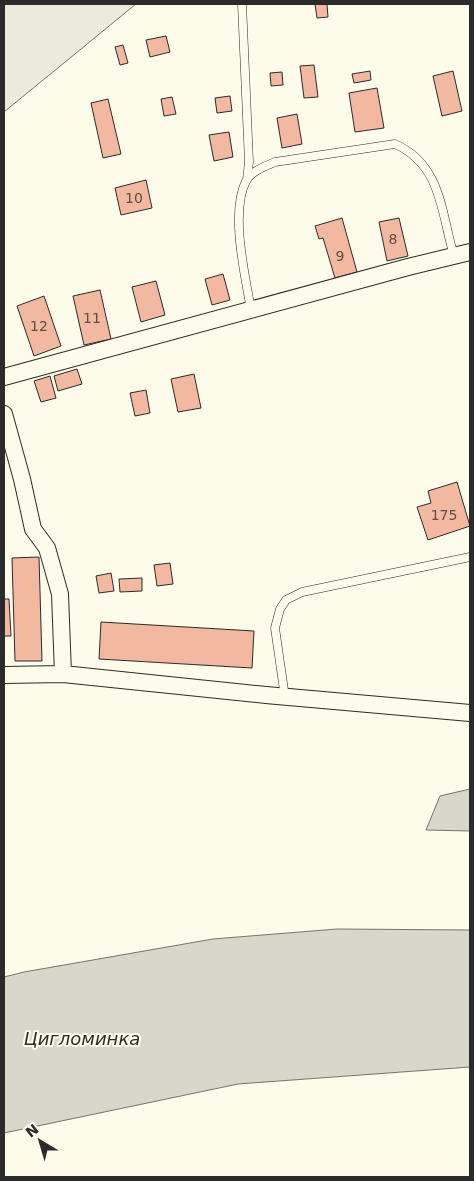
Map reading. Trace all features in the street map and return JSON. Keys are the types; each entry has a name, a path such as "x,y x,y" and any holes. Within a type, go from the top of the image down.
{"street":[{"path":"4,377 462,254"},
{"path":"4,414 22,478 33,529 47,548 60,594 63,674"},
{"path":"4,675 63,674 470,714"}],"lane":[{"path":"242,4 249,162 247,180 238,206 243,270 251,310"},
{"path":"247,180 257,171 274,162 395,144 415,156 426,170 435,185 462,254"},
{"path":"285,697 275,628 280,609 286,600 302,592 470,557"}],"shaded area":[{"path":"4,4 136,4 4,112"}],"water":[{"path":"470,789 470,831 426,830 440,796"},
{"name":"Цигломинка","path":"337,929 470,930 470,1067 238,1084 4,1133 4,977 213,939"}],"building":[{"path":"315,4 327,4 328,17 317,18"},
{"path":"166,36 170,52 150,57 146,40"},
{"path":"123,45 128,63 120,65 115,47"},
{"path":"314,65 318,97 304,98 300,66"},
{"path":"370,71 371,80 354,83 352,74"},
{"path":"453,71 462,111 442,116 433,76"},
{"path":"282,72 283,85 271,86 270,73"},
{"path":"377,88 384,128 355,132 349,93"},
{"path":"230,96 232,111 217,113 215,98"},
{"path":"172,97 176,114 164,116 161,99"},
{"path":"108,99 121,154 103,158 91,103"},
{"path":"297,114 302,144 282,148 277,118"},
{"path":"229,132 233,157 214,161 209,135"},
{"path":"146,180 152,208 121,215 115,188"},
{"path":"342,218 357,272 335,278 323,238 319,239 315,226"},
{"path":"399,218 408,256 387,261 379,222"},
{"path":"223,274 230,300 212,305 205,279"},
{"path":"156,281 165,315 141,322 132,287"},
{"path":"100,290 111,339 84,345 73,296"},
{"path":"44,296 61,346 34,356 17,306"},
{"path":"77,369 82,384 58,391 54,376"},
{"path":"194,374 201,408 178,412 171,379"},
{"path":"50,376 56,398 41,402 34,381"},
{"path":"146,390 150,413 135,416 130,393"},
{"path":"457,482 470,526 428,540 417,507 431,503 428,491"},
{"path":"39,557 42,661 15,661 12,558"},
{"path":"170,563 173,584 157,586 154,565"},
{"path":"111,573 114,591 99,593 96,576"},
{"path":"142,578 142,591 120,592 119,579"},
{"path":"4,599 9,599 11,636 4,636"},
{"path":"101,622 254,631 252,668 99,659"}]}
